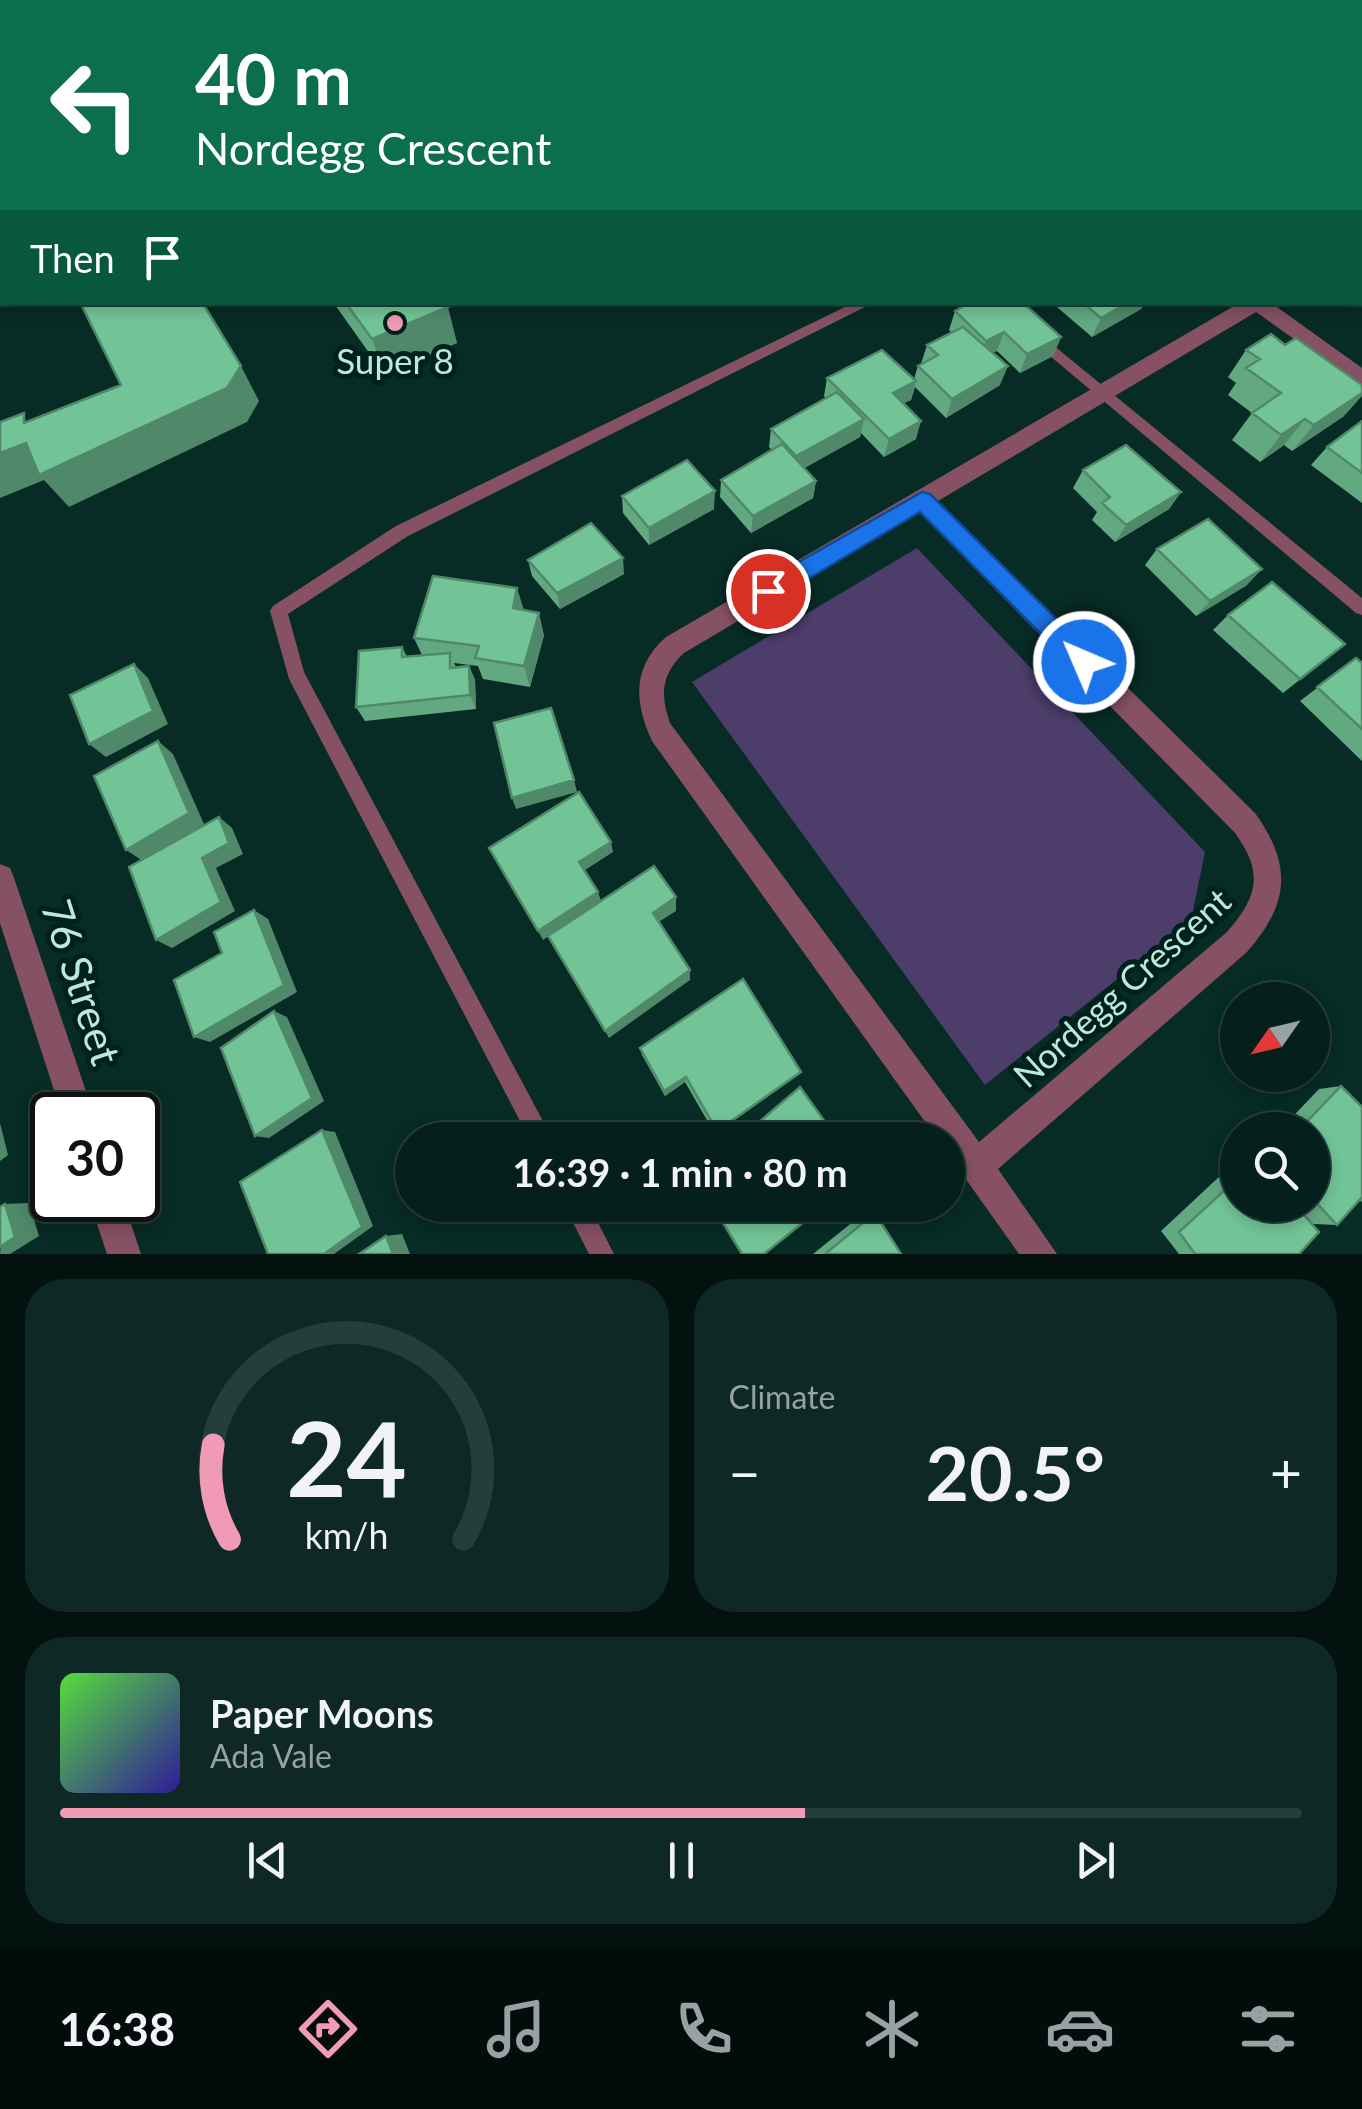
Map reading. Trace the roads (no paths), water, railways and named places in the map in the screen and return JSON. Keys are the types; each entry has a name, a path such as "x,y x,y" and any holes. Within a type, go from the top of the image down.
{"street":[{"path":"1040,1254 661,732 648,698 650,682 662,655 1255,305"},
{"path":"1261,305 1362,379"},
{"name":"Nordegg Crescent","path":"922,500 1245,824 1259,840 1268,882 1267,903 1237,942 976,1166"},
{"name":"76 Street","path":"0,878 70,1092"},
{"path":"113,1222 124,1254"}],"lane":[{"path":"532,1122 295,673 280,611 402,531 862,305"},
{"path":"1026,327 1101,394 1362,608"},
{"path":"585,1222 602,1254"}],"place":[{"name":"Super 8","path":"395,323"}]}
